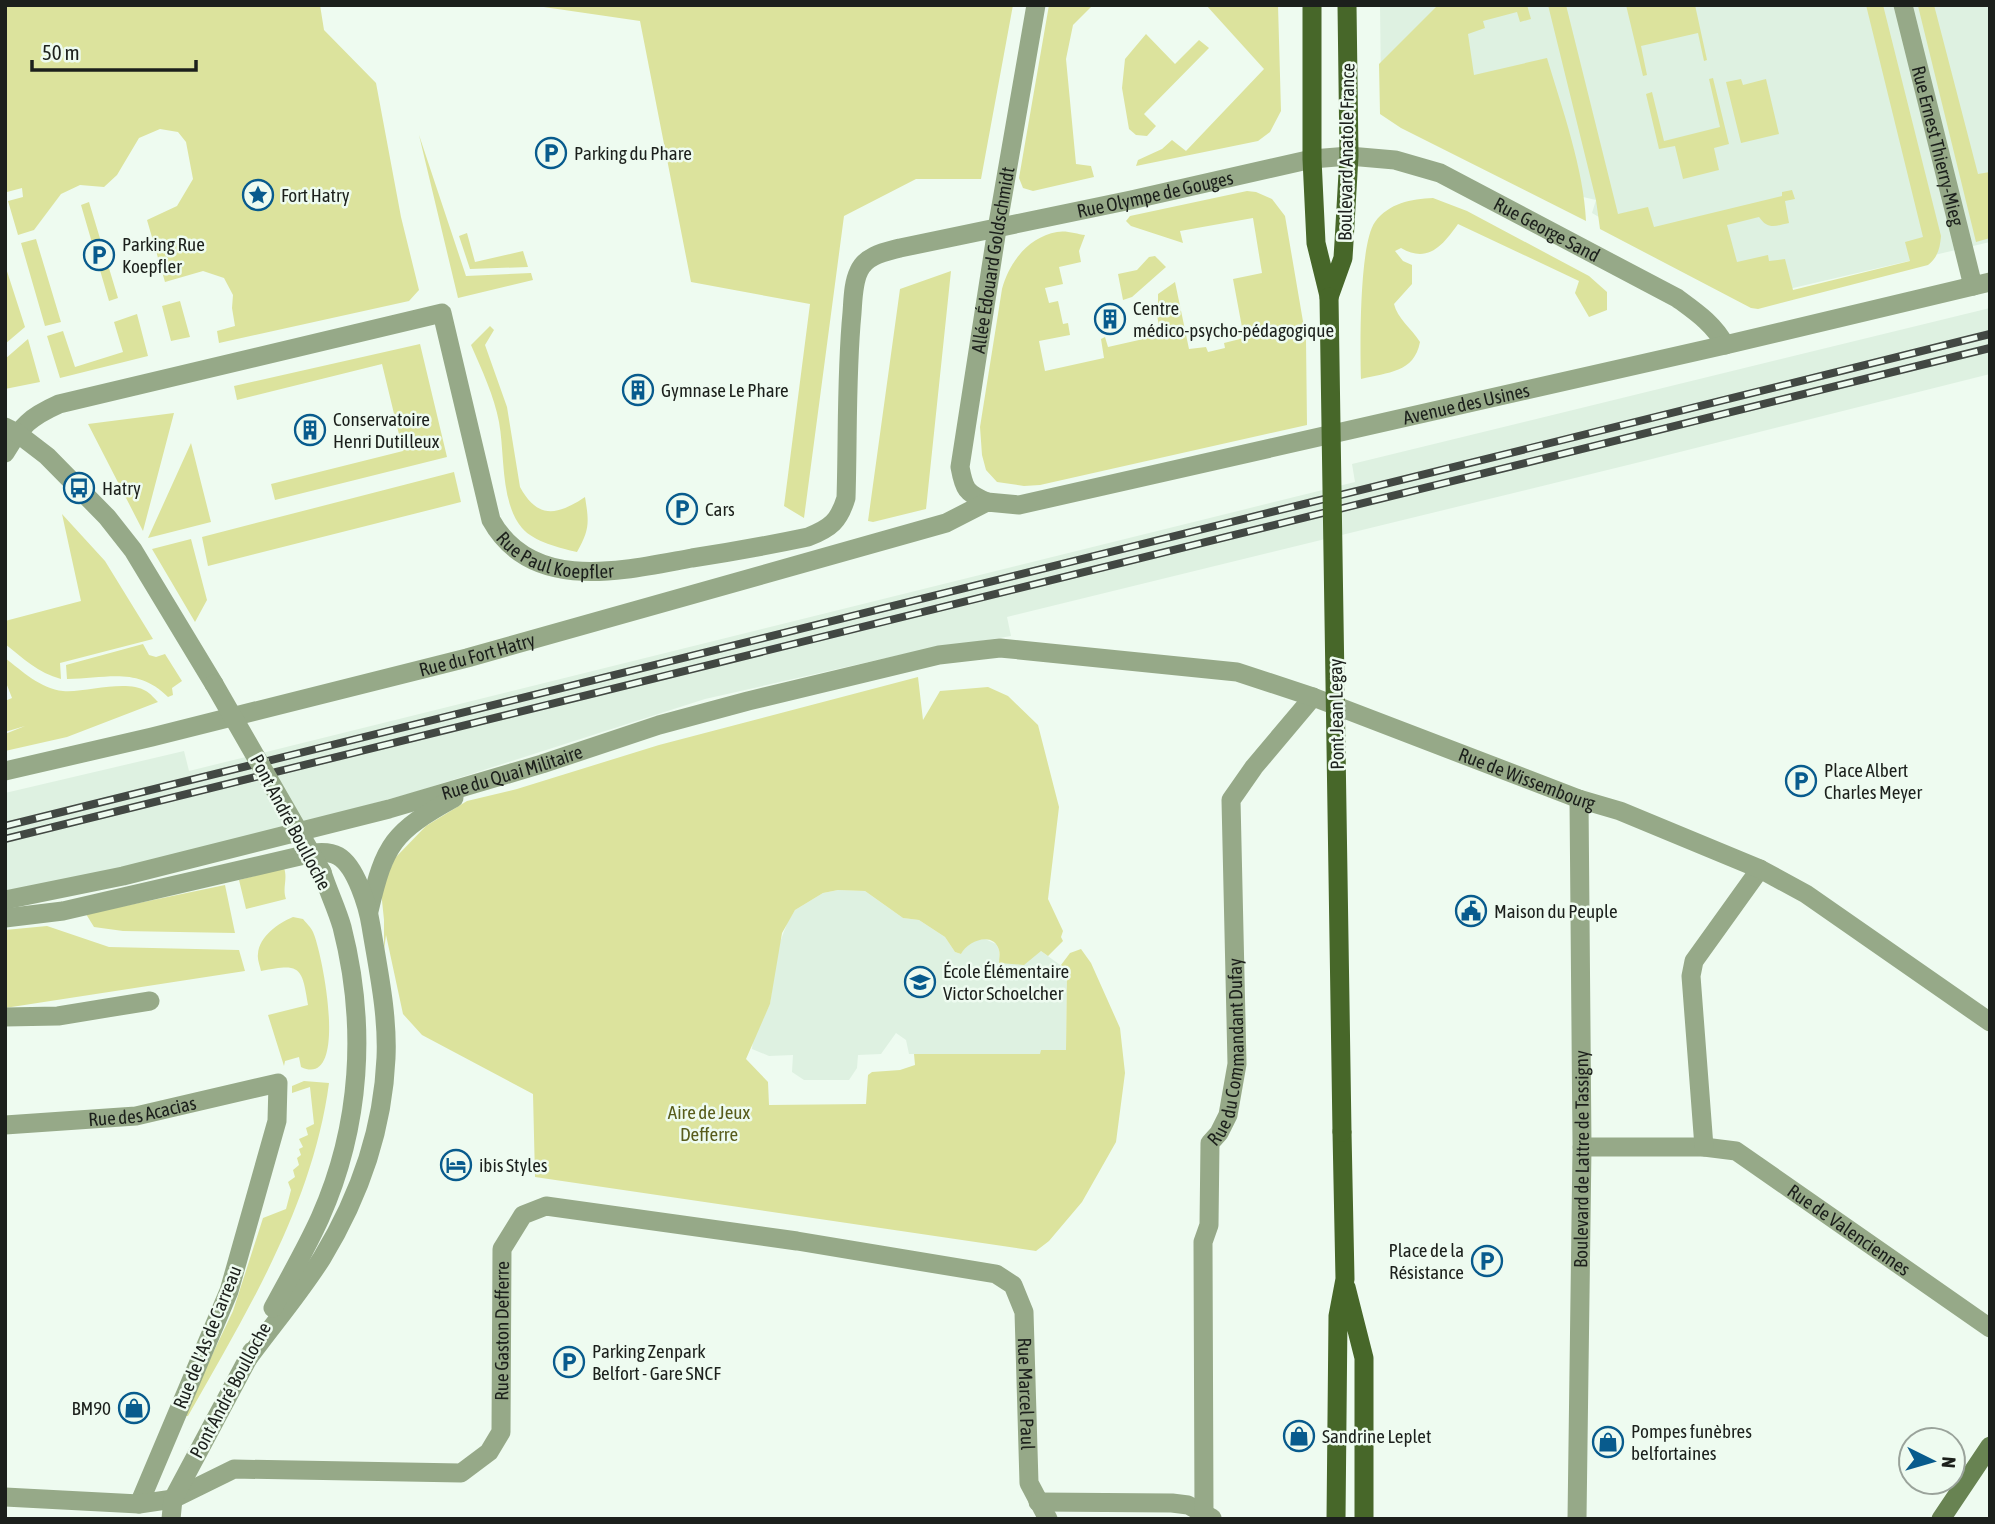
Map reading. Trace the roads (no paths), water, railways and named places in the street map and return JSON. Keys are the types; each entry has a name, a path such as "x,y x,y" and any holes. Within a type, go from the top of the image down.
{"main road":[{"name":"Boulevard Anatole France","path":"1312,5 1312,159 1316,243 1329,297"},
{"name":"Boulevard Anatole France","path":"1329,297 1343,258 1349,156 1347,5"},
{"name":"Pont Jean Legay","path":"1329,297 1345,1279"},
{"path":"1336,1519 1338,1316 1345,1279"},
{"path":"1345,1279 1364,1358 1364,1519"},
{"path":"1941,1519 1990,1446"}],"street":[{"name":"Allée Édouard Goldschmidt","path":"987,502 973,496 963,487 960,467 997,229 1036,5"},
{"name":"Rue Ernest Thierry-Mieg","path":"1903,5 1982,284"},
{"name":"Rue George Sand","path":"1312,159 1349,156 1395,160 1440,173 1677,298 1710,324 1725,345"},
{"name":"Rue Olympe de Gouges","path":"997,229 1312,159"},
{"name":"Rue Paul Koepfler","path":"11,430 59,404 442,313 491,520 501,537 512,547 535,560 560,569 610,573 799,540 826,530 841,515 846,498 849,338 854,288 859,271 866,261 879,253 997,229"},
{"name":"Avenue des Usines","path":"987,502 1020,505 1982,284"},
{"path":"5,453 11,430"},
{"name":"Pont André Boulloche","path":"11,430 55,463 107,517 133,550 214,684 321,873 341,927 354,994 359,1049 356,1089 349,1130 320,1218 173,1499"},
{"name":"Rue du Fort Hatry","path":"5,771 467,659 946,523 987,502"},
{"name":"Rue de Wissembourg","path":"1020,648 1225,670 1267,681 1579,799 1620,811 1760,869 1807,894 1990,1022"},
{"name":"Rue du Quai Militaire","path":"5,900 123,876 388,809 659,725 760,698 939,655 978,649 1020,648"},
{"name":"Rue du Commandant Dufay","path":"1209,1517 1203,1242 1209,1225 1210,1143 1228,1115 1237,1064 1231,800 1254,767 1313,697"},
{"path":"369,911 382,862 400,833 418,818 485,781"},
{"name":"Boulevard de Lattre de Tassigny","path":"1577,1519 1582,1147 1579,799"},
{"path":"5,918 63,911 313,853 336,854 346,861 369,911 386,1034 383,1089 376,1130 354,1199 336,1233 320,1260 247,1360"},
{"path":"1704,1147 1691,976 1693,961 1760,869"},
{"path":"5,1017 58,1016 150,1001"},
{"name":"Rue des Acacias","path":"5,1125 136,1116 278,1083"},
{"name":"Rue de l'As de Carreau","path":"139,1504 229,1291 277,1121 278,1083"},
{"name":"Rue de Valenciennes","path":"1582,1147 1704,1147 1737,1151 1990,1328"},
{"name":"Rue Gaston Defferre","path":"5,1497 139,1504 173,1499 234,1469 461,1473 489,1452 501,1432 502,1249 523,1215 546,1206 797,1241 996,1274 1013,1285"},
{"name":"Rue Marcel Paul","path":"1013,1285 1024,1312 1029,1483 1043,1511 1172,1503 1188,1505 1209,1517"},
{"path":"171,1519 173,1499"}],"railway":[{"path":"5,826 1990,334"},
{"path":"5,839 1990,348"}],"place":[{"name":"Parking du Phare","path":"551,153"},
{"name":"Fort Hatry","path":"258,195"},
{"name":"Parking Rue Koepfler","path":"99,255"},
{"name":"Centre médico-psycho-pédagogique","path":"1110,319"},
{"name":"Gymnase Le Phare","path":"638,390"},
{"name":"Conservatoire Henri Dutilleux","path":"310,430"},
{"name":"Hatry","path":"79,488"},
{"name":"Cars","path":"682,509"},
{"name":"Place Albert Charles Meyer","path":"1801,781"},
{"name":"Maison du Peuple","path":"1471,911"},
{"name":"École Élémentaire Victor Schoelcher","path":"920,982"},
{"name":"ibis Styles","path":"456,1165"},
{"name":"Place de la Résistance","path":"1487,1261"},
{"name":"Parking Zenpark Belfort - Gare SNCF","path":"569,1362"},
{"name":"BM90","path":"134,1408"},
{"name":"Sandrine Leplet","path":"1299,1436"},
{"name":"Pompes funèbres belfortaines","path":"1608,1442"}],"park label":[{"name":"Aire de Jeux Defferre","path":"709,1123"}]}
